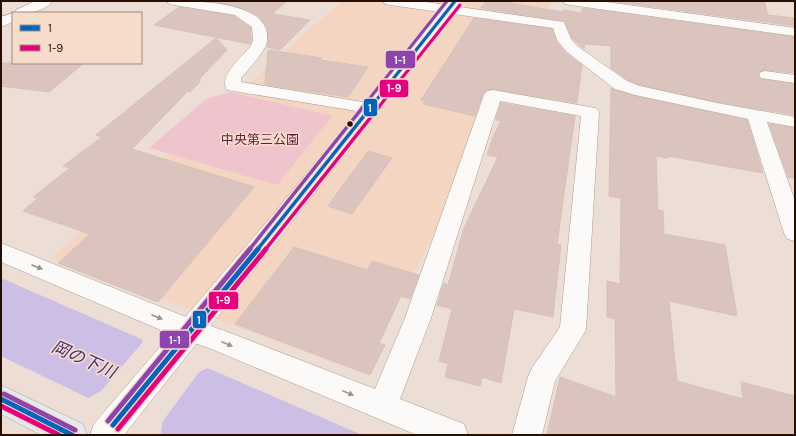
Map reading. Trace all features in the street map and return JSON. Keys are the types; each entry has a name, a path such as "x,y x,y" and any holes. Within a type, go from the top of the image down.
{"main road":[{"path":"1,399 72,435"}],"street":[{"path":"23,12 45,1"},
{"path":"174,1 244,6 259,27 260,41 257,48 233,78 233,86 369,108"},
{"path":"390,1 451,5 559,25 564,40 572,49 621,85 635,90 756,116 795,122"},
{"path":"570,1 795,32"},
{"path":"109,430 286,214 451,5"},
{"path":"1,23 12,18"},
{"path":"382,406 418,318 493,95 590,112 573,330 542,377 527,435"},
{"path":"756,116 795,232"},
{"path":"1,252 185,337 216,339 453,435"}],"lane":[{"path":"765,75 795,79"}],"shaded area":[{"path":"342,1 552,1 362,373 51,258"}],"green space":[{"name":"中央第三公園","path":"231,92 332,116 277,185 149,148 206,99"}],"water":[{"name":"岡の下川","path":"1,278 362,435 165,435 1,356"}],"pier":[{"path":"143,338 210,367 199,372 163,421 160,435 86,399 101,391 142,343"}],"building":[{"path":"208,1 287,1 272,14 310,20 280,50 267,47 267,27 258,16 245,9"},
{"path":"486,1 497,1 563,12 563,10 582,13 582,8 795,37 795,73 765,70 758,74 761,79 795,84 795,115 717,102 640,85 628,80 611,68 611,46 585,44 584,49 572,38 564,21 481,8"},
{"path":"610,1 764,1 768,15 795,18 795,26"},
{"path":"179,7 234,16 251,28 250,44 154,25"},
{"path":"474,18 552,29 556,41 566,53 582,65 577,103 493,89 487,90 483,94 475,116 423,104 425,101 421,100"},
{"path":"216,38 227,50 200,78 200,82 190,92 188,91 132,149 254,187 158,302 58,263 90,234 23,211 38,198 33,197 70,168 63,166 102,137 96,135"},
{"path":"268,50 368,67 348,97 268,85 265,84"},
{"path":"1,63 83,64 49,92 1,86"},
{"path":"611,88 635,96 747,120 763,173 668,156 668,158 656,156 658,210 663,211 664,234 725,245 737,316 669,301 677,381 743,399 741,382 795,396 795,435 547,435 560,377 616,397 615,319 607,317 607,281 620,284 621,198 609,196"},
{"path":"501,103 575,116 557,244 561,245 553,317 514,309 501,383 482,377 480,386 445,377 448,364 439,361 452,309 437,305 444,283 448,285 464,228 498,157 487,155 493,137 501,121 496,120"},
{"path":"769,124 795,128 795,179 788,177"},
{"path":"368,151 392,158 352,214 328,206"},
{"path":"294,247 367,270 372,261 419,275 410,299 401,296 379,343 385,345 370,375 235,324"}],"transit line":[{"name":"1-1","path":"108,421 273,220 447,1"},
{"name":"1","path":"113,425 278,224 455,1"},
{"name":"1-9","path":"118,429 283,228 460,5"},
{"name":"1-1","path":"4,394 75,430"},
{"name":"1","path":"1,399 72,435"},
{"name":"1-9","path":"1,406 59,435"}]}
